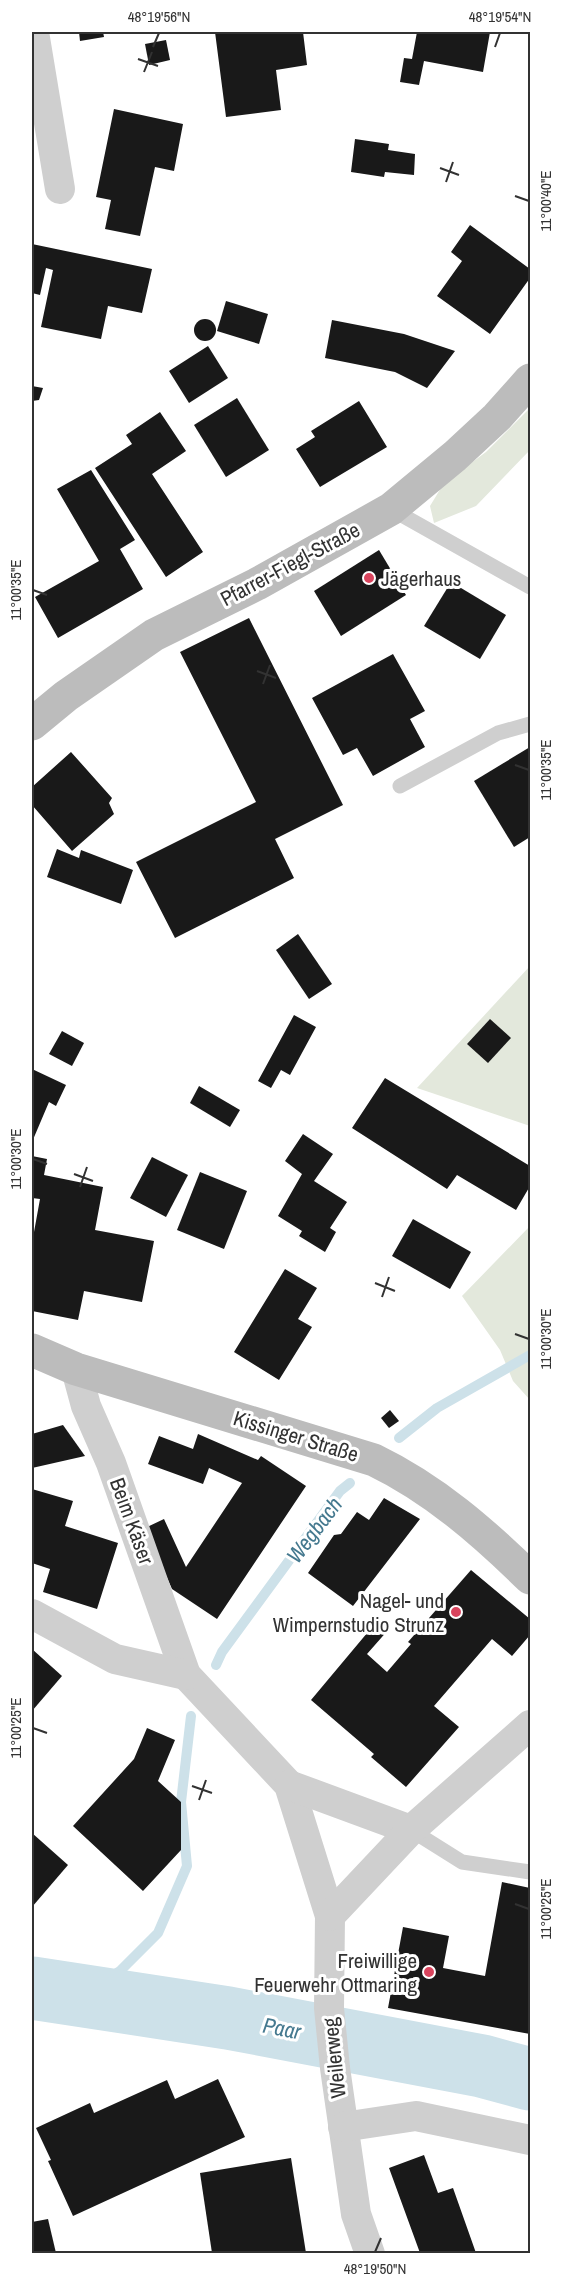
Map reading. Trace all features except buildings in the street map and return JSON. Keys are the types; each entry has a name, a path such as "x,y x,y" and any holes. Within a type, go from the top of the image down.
{"main road":[{"name":"Pfarrer-Fiegl-Straße","path":"32,724 66,696 154,635 265,580 390,509 455,456 497,417 531,380"},
{"name":"Kissinger Straße","path":"32,1350 76,1369 374,1460 399,1472 429,1491 482,1531 531,1578"}],"street":[{"path":"33,32 60,189"},
{"name":"Beim Käser","path":"76,1369 86,1406 111,1462 186,1675 290,1785 411,1830"},
{"path":"32,1614 115,1659 186,1675"},
{"path":"330,1916 411,1830 531,1725"},
{"name":"Beim Käser","path":"290,1785 330,1916"},
{"name":"Weilerweg","path":"330,1916 329,2008 335,2068 356,2214 370,2253"},
{"name":"Weilerweg","path":"343,2127 416,2116 531,2140"}],"lane":[{"path":"390,509 531,587"},
{"path":"400,786 498,733 531,724"},
{"path":"411,1830 462,1862 531,1872"}],"shaded area":[{"path":"530,408 530,450 476,506 434,523 430,506 444,483 486,452"},
{"path":"530,966 530,1126 417,1088"},
{"path":"530,1226 530,1400 513,1381 500,1350 462,1296"}],"waterway":[{"name":"Wegbach","path":"399,1438 437,1408 530,1355"},
{"name":"Wegbach","path":"216,1665 222,1652 340,1491 350,1483"},
{"name":"Wegbach","path":"81,1996 120,1971 158,1933 187,1866 181,1802 191,1716"},
{"name":"Paar","path":"32,1988 228,2018 482,2066 530,2079"}],"place":[{"name":"Jägerhaus","path":"369,578"},
{"name":"Nagel- und Wimpernstudio Strunz","path":"456,1612"},
{"name":"Freiwillige Feuerwehr Ottmaring","path":"429,1972"}]}
